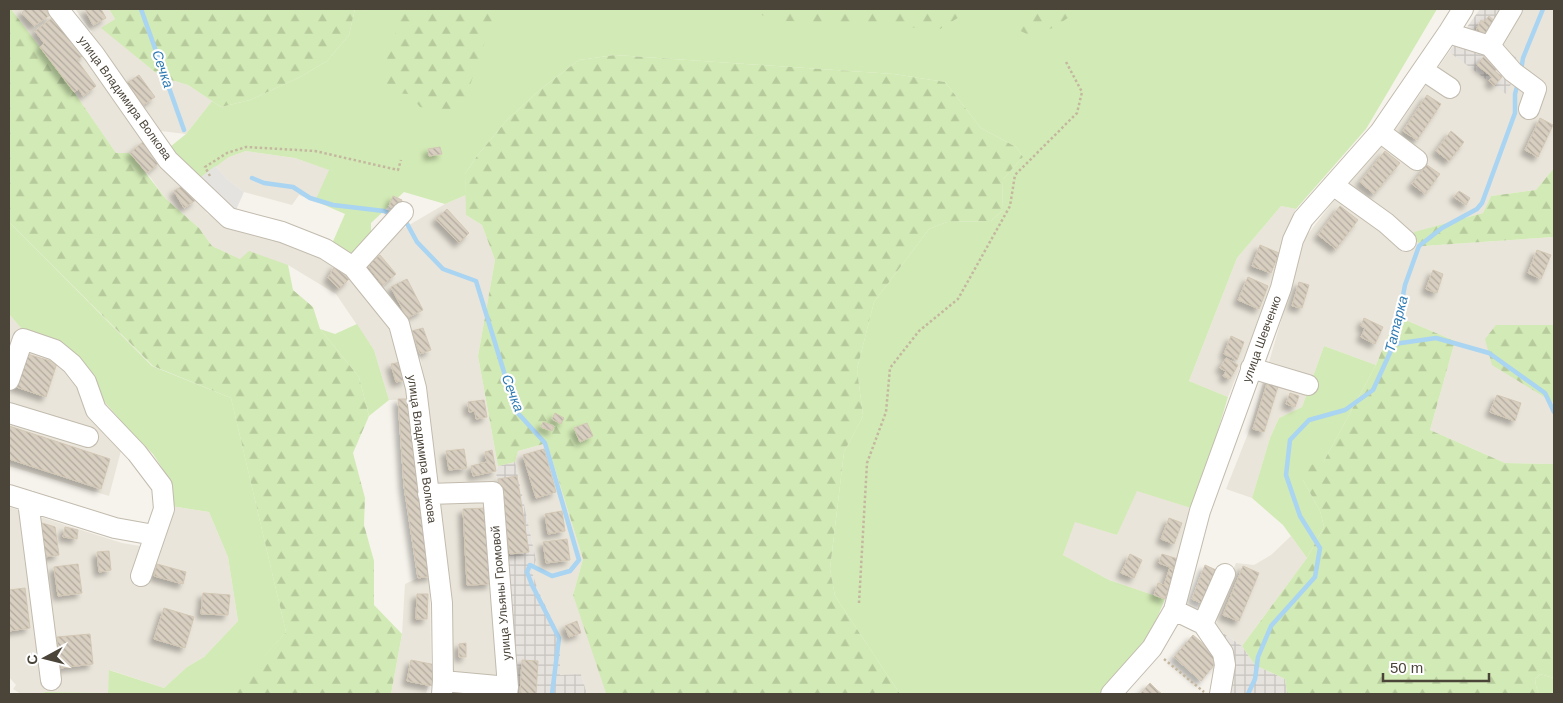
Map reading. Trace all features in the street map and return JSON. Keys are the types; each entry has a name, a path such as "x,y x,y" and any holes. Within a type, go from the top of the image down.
{"street":[{"name":"улица Владимира Волкова","path":"58,9 94,54 168,160 229,218 282,232 325,250 353,267 399,324 416,388 442,603 442,687"},
{"name":"улица Шевченко","path":"1111,694 1152,648 1174,610 1200,511 1281,288 1293,240 1302,219 1380,132 1463,9"},
{"path":"1490,46 1508,10"},
{"path":"1448,33 1490,46 1513,72 1536,89 1529,108"},
{"path":"1423,70 1450,88"},
{"path":"1380,132 1417,160"},
{"path":"1333,185 1386,223 1406,241"},
{"path":"353,267 398,217"},
{"path":"9,380 16,336 55,350 72,364 86,382 96,410 137,453 162,486 164,509 140,576"},
{"path":"1251,368 1308,385"},
{"path":"9,413 88,437"},
{"name":"улица Ульяны Громовой","path":"428,494 493,492 508,690"},
{"path":"9,495 115,528 154,535"},
{"path":"28,501 51,680"},
{"path":"1203,624 1225,574"},
{"path":"1174,610 1203,624 1224,652 1226,665 1212,693"},
{"path":"442,687 508,690"}],"path":[{"path":"859,603 867,463 886,412 890,368 919,331 958,299 1010,206 1015,175 1077,113 1082,92 1065,60"},
{"path":"199,190 211,178 205,167 226,153 246,147 315,151 398,170 401,160"},
{"path":"1152,648 1212,693"}],"shaded area":[{"path":"11,9 53,9 208,214 246,234 282,237 306,246 350,278 392,327 412,399 389,400 374,350 336,294 288,265 240,259 212,246 199,228 166,199 147,173 116,153 74,92"},
{"path":"75,9 109,9 115,19 102,28 161,77 188,85 212,101 186,134 161,131 152,126 87,37 92,32"},
{"path":"1480,9 1519,9 1498,46 1517,58 1518,70 1506,94 1449,52"},
{"path":"1519,9 1554,9 1554,168 1536,190 1491,196 1483,213 1415,232 1423,246 1554,237 1554,325 1497,325 1554,403 1554,464 1505,463 1430,430 1455,341 1396,316 1376,365 1324,346 1302,407 1279,418 1270,438 1252,498 1226,489 1249,431 1305,238 1338,195 1392,134 1449,52 1489,81 1498,46"},
{"path":"246,151 295,158 330,170 315,201 299,195 292,205 244,192 228,180 215,166 229,157"},
{"path":"215,166 228,180 244,192 235,212 200,178"},
{"path":"466,195 466,215 482,225 495,260 478,356 498,466 496,471 515,685 514,694 452,694 452,603 431,426 420,354 412,331 388,293 362,267 377,248 404,228 445,204"},
{"path":"1281,206 1296,209 1285,235 1273,286 1228,397 1189,381 1237,258"},
{"path":"9,314 27,335 84,367 103,400 127,428 109,496 9,466"},
{"path":"547,443 583,559 573,595 608,694 587,694 581,674 560,676 560,636 538,590 532,572 536,560 515,462 518,451"},
{"path":"515,462 536,560 532,572 538,590 560,636 560,675 581,674 587,694 514,694 515,685 496,471 498,466"},
{"path":"1136,490 1194,509 1165,599 1109,580 1063,555 1075,521 1117,535"},
{"path":"171,506 209,512 228,557 238,621 204,657 187,667 164,688 110,670 108,693 45,692 43,694 21,694 13,689 16,685 9,677 9,507 122,543 158,549"},
{"path":"1291,536 1307,558 1242,646 1214,627 1217,621 1212,619 1236,563 1254,565 1271,555"},
{"path":"430,576 431,664 436,665 432,686 428,685 426,694 391,694 402,634 405,584 418,578"},
{"path":"1214,627 1242,646 1255,665 1285,679 1287,694 1214,694 1221,665"}],"green space":[{"path":"9,9 11,9 74,92 116,153 130,153 166,199 199,228 212,246 240,259 249,251 288,265 293,290 313,307 320,329 359,377 369,416 353,453 365,498 364,525 374,561 374,605 402,634 391,694 229,694 286,632 231,398 153,366 9,222"},
{"path":"109,9 355,9 349,35 327,61 300,77 250,100 221,107 188,85 161,77 101,28 115,19"},
{"path":"355,9 1437,9 1366,129 1296,209 1281,206 1237,258 1189,381 1228,397 1194,509 1137,491 1117,535 1075,522 1063,555 1109,580 1165,599 1147,642 1103,694 900,694 835,596 830,569 844,452 863,416 857,369 874,302 929,229 947,222 991,221 1002,211 1003,179 1023,157 1016,147 981,128 945,82 894,74 615,55 579,60 542,88 507,120 477,156 465,174 466,195 445,204 404,192 371,223 371,241 356,258 331,246 345,214 315,201 329,170 295,158 246,151 229,157 200,178 170,147 186,134 212,101 221,107 250,100 300,77 327,61 349,35"},
{"path":"398,9 496,9 465,100 458,108 448,111 420,107 409,94 392,93 386,90 383,78 383,58 397,30"},
{"path":"739,9 969,9 940,29 784,21"},
{"path":"1016,9 1081,9 1053,28 1027,34 1016,29"},
{"path":"615,55 894,74 945,82 981,128 1016,147 1023,157 1003,179 1002,211 991,221 947,222 929,229 874,302 857,369 863,416 844,452 830,569 835,596 900,694 606,693 573,595 583,559 547,443 518,451 515,462 498,466 478,356 495,260 482,225 466,215 465,174 477,156 507,120 542,88 579,60"},
{"path":"1554,168 1554,237 1423,246 1416,241 1414,232 1483,213 1491,196 1536,190"},
{"path":"9,222 152,366 231,398 286,632 230,694 43,694 45,692 108,693 109,670 164,688 187,667 204,657 238,621 228,557 209,512 171,506 168,477 153,454 103,400 84,367 27,335 9,314"},
{"path":"1396,316 1455,341 1430,430 1505,463 1554,464 1554,678 1540,674 1535,679 1539,694 1287,694 1285,679 1255,665 1242,646 1307,558 1324,527 1320,511 1303,480 1307,466 1324,461 1376,365"},
{"path":"357,324 374,350 389,400 369,416 359,377 320,329 335,334"},
{"path":"1496,325 1554,325 1554,403 1492,365 1485,339"},
{"path":"1324,346 1376,365 1324,461 1303,480 1320,511 1324,527 1307,558 1283,525 1252,498 1270,438 1279,418 1302,407"},
{"path":"1540,674 1554,678 1554,694 1539,694 1535,679"}],"building":[{"path":"25,9 45,9 50,15 34,26 22,13"},
{"path":"85,9 101,9 106,18 93,25"},
{"path":"56,15 85,54 77,60 96,86 83,96 79,89 74,92 40,47 44,43 35,31"},
{"path":"1489,16 1497,23 1485,39 1474,35 1481,20 1484,22"},
{"path":"1485,55 1500,66 1495,71 1502,77 1494,86 1489,81 1492,77 1477,65"},
{"path":"139,75 155,97 143,105 127,83"},
{"path":"1427,95 1441,104 1417,140 1403,131"},
{"path":"1540,118 1553,125 1538,157 1525,150"},
{"path":"1451,131 1464,142 1449,161 1436,151"},
{"path":"144,141 161,161 147,173 130,153"},
{"path":"440,147 442,154 429,156 428,149"},
{"path":"1385,151 1400,163 1374,194 1360,182"},
{"path":"1427,165 1440,174 1425,194 1412,184"},
{"path":"186,184 196,200 184,208 174,191"},
{"path":"1459,191 1470,198 1466,205 1454,197"},
{"path":"393,196 402,200 398,210 389,206"},
{"path":"1340,206 1358,220 1336,249 1318,235"},
{"path":"447,209 469,233 459,243 436,219"},
{"path":"1260,245 1279,253 1271,273 1252,266"},
{"path":"1537,250 1551,255 1541,279 1528,273"},
{"path":"380,255 396,274 383,285 367,265"},
{"path":"336,264 350,278 339,289 328,278"},
{"path":"1433,270 1443,274 1437,293 1426,289"},
{"path":"1248,277 1268,286 1259,309 1238,300"},
{"path":"407,279 423,310 407,318 391,287"},
{"path":"1299,282 1309,285 1302,308 1292,306"},
{"path":"1364,318 1383,327 1375,344 1361,337 1365,328 1361,326"},
{"path":"423,328 431,350 420,354 412,331"},
{"path":"1231,336 1244,342 1237,360 1224,354"},
{"path":"24,353 57,363 46,397 13,386"},
{"path":"1226,358 1238,365 1230,379 1223,376 1226,371 1220,368"},
{"path":"401,362 406,380 396,382 391,364"},
{"path":"1269,377 1280,380 1264,432 1253,429"},
{"path":"1290,393 1299,396 1295,407 1286,404"},
{"path":"1497,395 1521,403 1515,421 1490,412"},
{"path":"398,399 412,399 432,576 418,578 404,486"},
{"path":"484,400 487,417 476,419 475,411 469,412 468,402"},
{"path":"555,413 564,418 561,424 552,419"},
{"path":"543,422 554,426 552,431 541,427"},
{"path":"587,423 593,436 580,442 574,428"},
{"path":"9,426 110,459 101,489 9,459"},
{"path":"464,449 467,468 449,470 446,451"},
{"path":"544,449 556,492 536,498 523,455"},
{"path":"492,450 496,471 473,476 471,466 487,462 485,452"},
{"path":"517,476 529,552 510,554 498,479"},
{"path":"486,508 491,584 467,585 463,509"},
{"path":"562,511 565,531 548,534 545,514"},
{"path":"1169,518 1182,523 1174,544 1161,539"},
{"path":"39,522 55,527 59,555 44,557"},
{"path":"65,527 78,530 77,539 63,537"},
{"path":"567,539 570,560 546,563 543,542"},
{"path":"109,551 111,570 99,572 97,552"},
{"path":"1130,554 1142,560 1134,578 1121,573"},
{"path":"1162,554 1178,559 1175,569 1159,563"},
{"path":"78,564 82,593 58,596 54,567"},
{"path":"157,564 186,572 183,584 154,576"},
{"path":"1205,565 1216,570 1204,604 1192,599"},
{"path":"1243,566 1259,573 1239,621 1223,615"},
{"path":"1170,567 1175,569 1165,599 1154,595 1158,583 1164,585"},
{"path":"25,588 30,628 9,631 9,590"},
{"path":"203,593 230,595 228,615 201,614"},
{"path":"417,594 428,594 427,619 416,619"},
{"path":"164,608 194,617 185,648 154,639"},
{"path":"577,621 581,633 569,637 565,626"},
{"path":"90,634 93,664 60,668 57,637"},
{"path":"1193,635 1220,658 1201,681 1174,657"},
{"path":"466,643 466,657 459,657 459,644"},
{"path":"411,660 436,665 432,686 407,681"},
{"path":"522,660 538,661 536,694 520,694"},
{"path":"1150,683 1157,690 1162,694 1140,694"}],"waterway":[{"name":"Сечка","path":"141,9 184,130"},
{"name":"Татарка","path":"1521,71 1523,58 1543,9"},
{"name":"Татарка","path":"1248,694 1255,679 1258,657 1271,626 1315,577 1320,548 1300,516 1286,475 1290,440 1309,420 1345,410 1373,390 1394,344 1405,285 1419,246 1442,228 1477,209 1482,203 1515,113 1515,94 1518,83"},
{"name":"Сечка","path":"252,178 264,183 293,187 310,198 333,205 384,211 393,215"},
{"name":"Сечка","path":"402,219 405,220 417,242 443,269 476,281 516,411 545,443 579,560 570,571 552,576 530,565 527,572 559,638 552,694"},
{"path":"1394,344 1436,338 1489,353 1545,393 1554,412"}]}
